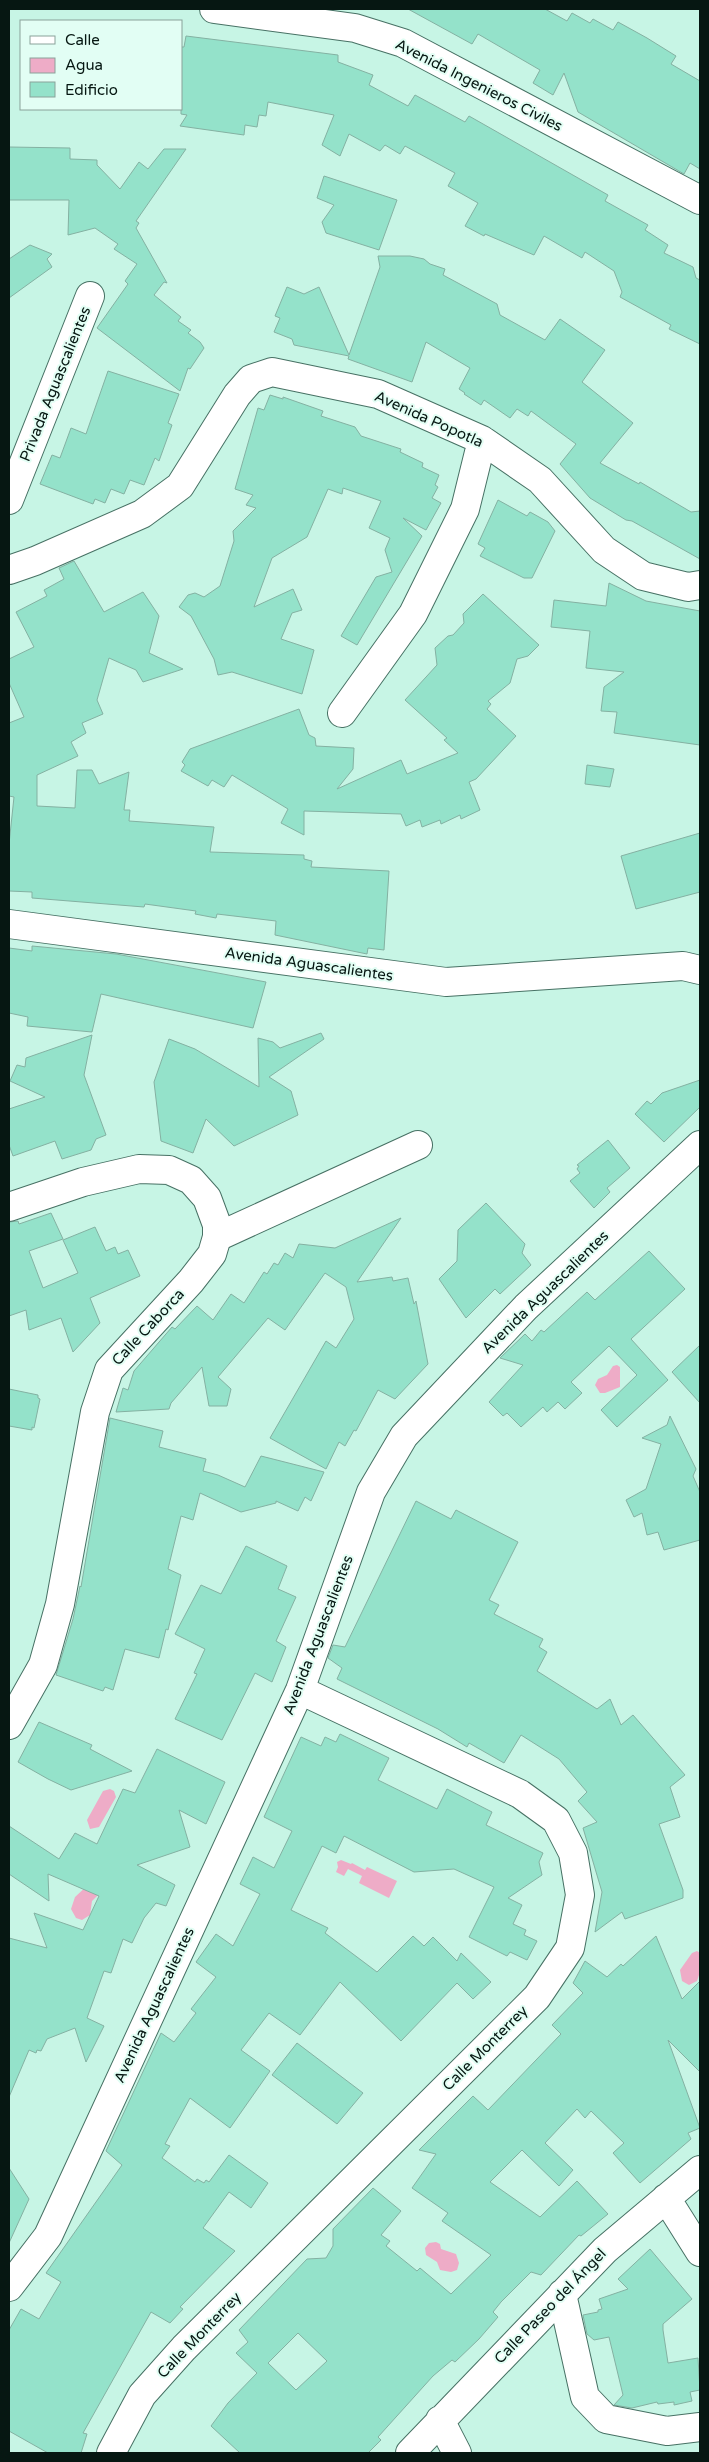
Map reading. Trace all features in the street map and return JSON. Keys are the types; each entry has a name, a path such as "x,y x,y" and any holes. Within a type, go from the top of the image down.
{"street":[{"name":"Avenida Ingenieros Civiles","path":"214,9 355,28 402,43 700,200"},
{"name":"Privada Aguascalientes","path":"9,500 90,296"},
{"name":"Avenida Popotla","path":"9,570 35,561 142,514 180,486 237,395 252,379 272,372 378,394 482,440 540,480 604,550 643,576 688,587 700,585"},
{"path":"342,713 413,614 465,510 482,440"},
{"name":"Avenida Aguascalientes","path":"9,924 446,982 694,961"},
{"path":"9,1207 83,1182 139,1169 169,1170 191,1180 207,1198 217,1225 217,1237 418,1144"},
{"name":"Avenida Aguascalientes","path":"9,2287 48,2236 300,1690 371,1492 404,1436 526,1307 700,1145"},
{"name":"Calle Caborca","path":"9,1724 43,1665 60,1604 95,1412 109,1370 191,1281 212,1254 217,1237"},
{"name":"Calle Monterrey","path":"111,2453 142,2395 184,2348 537,1996 570,1948 580,1895 573,1854 556,1820 520,1794 300,1690"},
{"name":"Calle Paseo del Ángel","path":"410,2453 605,2250 700,2170"},
{"path":"666,2198 700,2252"},
{"path":"562,2294 585,2397 606,2419 667,2431 700,2427"},
{"path":"440,2420 457,2453"}],"water":[{"path":"617,1365 620,1367 620,1387 600,1393 595,1385 598,1379 607,1375 613,1366"},
{"path":"110,1789 114,1791 116,1797 99,1827 90,1829 87,1820 103,1791"},
{"path":"341,1860 365,1870 367,1867 397,1881 389,1898 359,1883 362,1876 348,1869 344,1876 336,1872 337,1862"},
{"path":"89,1884 99,1894 92,1901 90,1915 82,1920 76,1918 71,1909 75,1897"},
{"path":"697,1951 700,1953 700,1972 697,1981 689,1985 682,1981 680,1970 692,1953"},
{"path":"436,2242 440,2244 441,2249 456,2254 459,2263 457,2270 451,2272 440,2270 437,2262 426,2255 425,2248 429,2243"}],"building":[{"path":"408,9 545,9 567,21 572,13 590,23 593,19 613,30 618,22 676,56 671,64 700,81 700,169 690,163 684,174 578,112 564,73 553,95 533,83 540,70 478,34 472,44"},
{"path":"186,36 338,55 338,62 373,75 369,85 408,106 415,95 465,122 469,116 608,195 605,201 648,225 645,230 668,245 664,253 693,267 696,278 700,280 700,344 669,329 671,325 620,297 622,292 614,271 585,252 582,258 544,236 534,255 485,234 484,236 465,226 478,203 448,186 455,173 405,146 400,154 385,145 380,151 349,134 340,156 322,145 334,115 268,102 266,116 259,115 257,127 245,125 244,135 180,126 187,115 181,114 182,47 184,47"},
{"path":"9,147 70,148 70,159 97,160 97,165 120,189 139,162 148,169 164,149 186,149 136,221 139,223 136,228 167,283 164,282 154,295 181,317 178,321 191,330 188,333 200,342 204,348 190,369 188,368 180,391 97,328 128,284 125,281 137,264 114,249 118,244 95,228 68,235 69,200 9,200"},
{"path":"324,176 397,200 379,250 326,233 322,222 334,205 317,198"},
{"path":"30,245 52,254 47,259 52,267 9,298 9,259"},
{"path":"378,256 410,256 424,259 430,264 445,269 443,275 497,304 500,315 545,340 560,319 605,350 582,382 633,423 600,463 639,484 640,482 691,512 700,511 700,559 632,521 626,520 590,498 560,464 576,444 531,411 528,416 517,409 510,418 484,400 481,405 464,394 459,389 470,368 426,342 412,382 348,359 349,356 294,345 292,339 274,332 280,318 275,316 287,287 304,294 319,287 349,355 380,267"},
{"path":"108,371 179,394 168,423 172,425 159,461 155,458 144,485 130,480 124,494 111,489 105,503 95,499 93,504 40,484 52,455 60,458 71,428 86,434"},
{"path":"270,395 283,399 283,397 323,411 321,416 355,427 361,436 401,449 400,452 423,463 422,467 439,475 435,485 438,487 432,498 441,503 426,530 403,518 422,536 357,645 341,636 376,577 392,572 385,550 390,538 369,528 381,501 343,488 342,494 328,489 307,537 272,558 254,607 293,589 302,610 292,613 281,639 314,650 302,694 232,672 218,675 214,659 191,616 179,607 188,595 195,593 204,597 220,586 234,541 233,531 256,508 246,505 253,495 235,489 258,408 264,410"},
{"path":"498,500 527,516 530,512 548,522 555,531 532,578 524,578 480,556 485,548 478,544"},
{"path":"74,561 104,612 143,592 159,616 149,653 183,669 143,682 136,670 109,658 97,700 103,714 82,723 86,733 71,742 78,756 37,775 37,806 75,808 77,770 92,770 99,784 129,772 124,810 130,810 129,821 214,827 210,852 304,855 304,859 312,861 311,867 389,871 384,950 368,948 367,954 275,935 276,921 217,914 216,918 195,914 196,911 145,904 144,907 32,898 32,892 9,891 9,844 14,797 9,796 9,723 24,717 9,683 9,659 34,647 16,612 47,596 44,590 64,579 59,568"},
{"path":"609,583 646,601 700,611 700,745 614,733 617,712 601,711 604,687 624,672 586,668 590,631 551,627 554,600 606,606"},
{"path":"483,594 539,645 528,656 517,659 510,683 488,701 491,704 487,709 516,736 476,779 469,782 480,810 461,819 460,815 441,824 440,820 422,827 420,820 406,826 401,814 304,811 304,835 281,823 288,809 232,775 224,787 212,780 208,786 181,771 185,765 182,762 190,749 299,709 309,735 315,738 316,746 354,748 353,769 337,789 401,760 407,774 458,753 444,740 447,738 405,700 437,665 435,648 448,636 453,635 464,623 463,614"},
{"path":"587,765 614,769 610,787 585,784"},
{"path":"700,833 700,892 636,909 621,856"},
{"path":"32,946 116,954 266,982 253,1028 101,994 92,1032 27,1026 28,1017 9,1013 9,948 32,951"},
{"path":"321,1033 324,1039 269,1077 291,1091 298,1115 234,1146 206,1119 193,1153 161,1141 154,1082 169,1039 195,1049 259,1087 258,1038 273,1042 280,1048"},
{"path":"92,1035 84,1075 106,1135 96,1139 91,1150 62,1159 55,1141 13,1156 9,1145 9,1109 45,1097 10,1081 17,1065 25,1067 26,1058"},
{"path":"700,1080 700,1107 664,1142 635,1114 647,1101 651,1104 662,1093"},
{"path":"608,1140 630,1168 607,1188 610,1192 594,1208 570,1181 580,1173 577,1169 579,1166 577,1165"},
{"path":"486,1203 525,1244 522,1253 531,1265 500,1294 495,1289 466,1318 439,1279 457,1261 458,1230"},
{"path":"51,1213 63,1239 29,1251 43,1288 78,1273 63,1240 95,1227 106,1251 115,1247 118,1254 128,1250 140,1276 90,1298 100,1323 73,1352 61,1318 29,1330 26,1310 9,1316 9,1222 18,1221 19,1224"},
{"path":"401,1218 357,1282 392,1277 393,1281 408,1278 414,1304 416,1301 428,1364 395,1399 378,1390 356,1431 354,1430 345,1446 339,1442 326,1469 270,1438 326,1341 336,1348 354,1319 346,1287 325,1273 285,1330 268,1318 218,1377 231,1389 227,1406 209,1406 202,1367 171,1403 169,1409 116,1412 123,1388 128,1390 134,1371 172,1327 175,1329 197,1306 213,1320 231,1294 244,1303 264,1272 267,1274 274,1263 278,1265 285,1253 293,1258 299,1244 335,1248"},
{"path":"649,1251 685,1289 631,1339 668,1380 617,1427 601,1410 637,1375 609,1346 571,1382 582,1393 565,1409 558,1402 547,1412 543,1407 521,1427 507,1413 503,1416 489,1402 523,1365 500,1358 525,1334 532,1341 541,1330 544,1332 587,1292 595,1300"},
{"path":"700,1345 700,1403 672,1372"},
{"path":"9,1389 38,1395 40,1399 32,1430 9,1426"},
{"path":"670,1416 696,1469 693,1476 700,1492 700,1540 664,1550 658,1532 647,1535 642,1513 634,1517 626,1500 646,1489 661,1444 642,1438 667,1425"},
{"path":"110,1418 163,1431 159,1447 206,1459 203,1471 218,1475 245,1487 261,1456 324,1472 311,1501 305,1497 298,1511 276,1501 276,1503 241,1512 200,1493 193,1520 181,1516 168,1569 181,1575 168,1630 166,1629 159,1658 125,1649 113,1690 105,1687 103,1691 56,1675 81,1587"},
{"path":"416,1501 451,1519 456,1510 518,1542 489,1600 499,1605 494,1614 543,1639 539,1647 547,1652 537,1671 597,1709 610,1699 621,1725 633,1715 685,1775 670,1787 680,1817 659,1824 683,1890 683,1898 625,1919 622,1912 595,1932 602,1892 583,1828 597,1822 578,1801 587,1792 559,1759 521,1735 504,1763 469,1743 467,1747 438,1729 337,1679 342,1668 328,1658 333,1645 345,1647"},
{"path":"246,1546 287,1566 278,1589 296,1597 276,1641 286,1647 272,1682 255,1673 222,1740 175,1719 197,1674 194,1673 205,1649 175,1634 201,1585 221,1594"},
{"path":"39,1722 92,1745 90,1749 132,1771 71,1790 48,1779 18,1762"},
{"path":"340,1734 389,1758 378,1780 437,1809 447,1789 492,1812 486,1825 543,1853 539,1862 542,1875 508,1898 522,1905 513,1924 526,1930 524,1935 537,1941 527,1960 510,1952 507,1956 469,1937 494,1887 454,1869 414,1872 344,1836 336,1853 322,1846 291,1910 328,1928 325,1933 377,1972 413,1936 424,1946 433,1937 457,1961 461,1953 491,1982 473,1999 457,1983 401,2041 340,1982 300,2035 269,2013 241,2050 270,2071 230,2128 190,2098 165,2144 170,2146 162,2158 195,2182 197,2179 204,2183 206,2180 209,2182 229,2155 268,2183 251,2208 229,2192 203,2228 235,2251 180,2307 183,2309 170,2323 151,2312 83,2433 87,2434 81,2453 48,2453 9,2431 9,2330 21,2309 39,2319 61,2282 46,2273 122,2165 106,2151 161,2033 174,2042 196,2013 191,2009 216,1977 196,1962 216,1934 233,1946 260,1894 240,1884 253,1857 274,1868 292,1831 264,1817 301,1737 321,1746 325,1737 336,1742"},
{"path":"157,1749 225,1782 206,1824 179,1810 190,1847 137,1865 175,1885 166,1906 156,1903 144,1918 132,1943 123,1939 111,1973 104,1971 87,2018 104,2026 86,2062 75,2028 47,2039 41,2051 37,2050 36,2053 29,2050 9,2097 9,1938 47,1948 34,1913 83,1930 99,1896 48,1874 49,1901 9,1874 9,1826 59,1859 75,1833 97,1844 123,1789 135,1793"},
{"path":"656,1936 682,1999 700,1981 700,2072 668,2040 700,2128 688,2133 691,2139 640,2183 613,2153 624,2143 591,2111 585,2118 577,2109 545,2143 573,2170 559,2186 522,2150 490,2182 540,2217 577,2181 608,2214 581,2236 579,2235 541,2275 531,2272 493,2312 498,2317 479,2339 455,2362 452,2360 433,2376 378,2437 381,2440 368,2453 240,2453 211,2426 228,2403 257,2373 236,2353 248,2342 239,2330 307,2259 326,2258 333,2246 333,2229 373,2188 401,2211 381,2235 390,2241 386,2246 417,2271 420,2268 451,2294 491,2255 442,2221 448,2213 412,2188 436,2154 419,2150 473,2096 488,2110 561,2034 552,2025 583,1993 573,1983 585,1961 607,1977 621,1964 623,1966","holes":["298,2333 327,2361 296,2390 268,2363"]},
{"path":"297,2043 363,2093 337,2124 272,2075"},
{"path":"9,2168 29,2199 9,2243"},
{"path":"650,2249 692,2299 663,2324 663,2330 668,2363 698,2358 700,2390 690,2392 692,2401 674,2405 674,2402 658,2404 657,2402 632,2408 614,2405 623,2395 609,2337 594,2340 587,2334 583,2315 598,2312 598,2310 602,2309 599,2299 628,2289 618,2279"}]}
